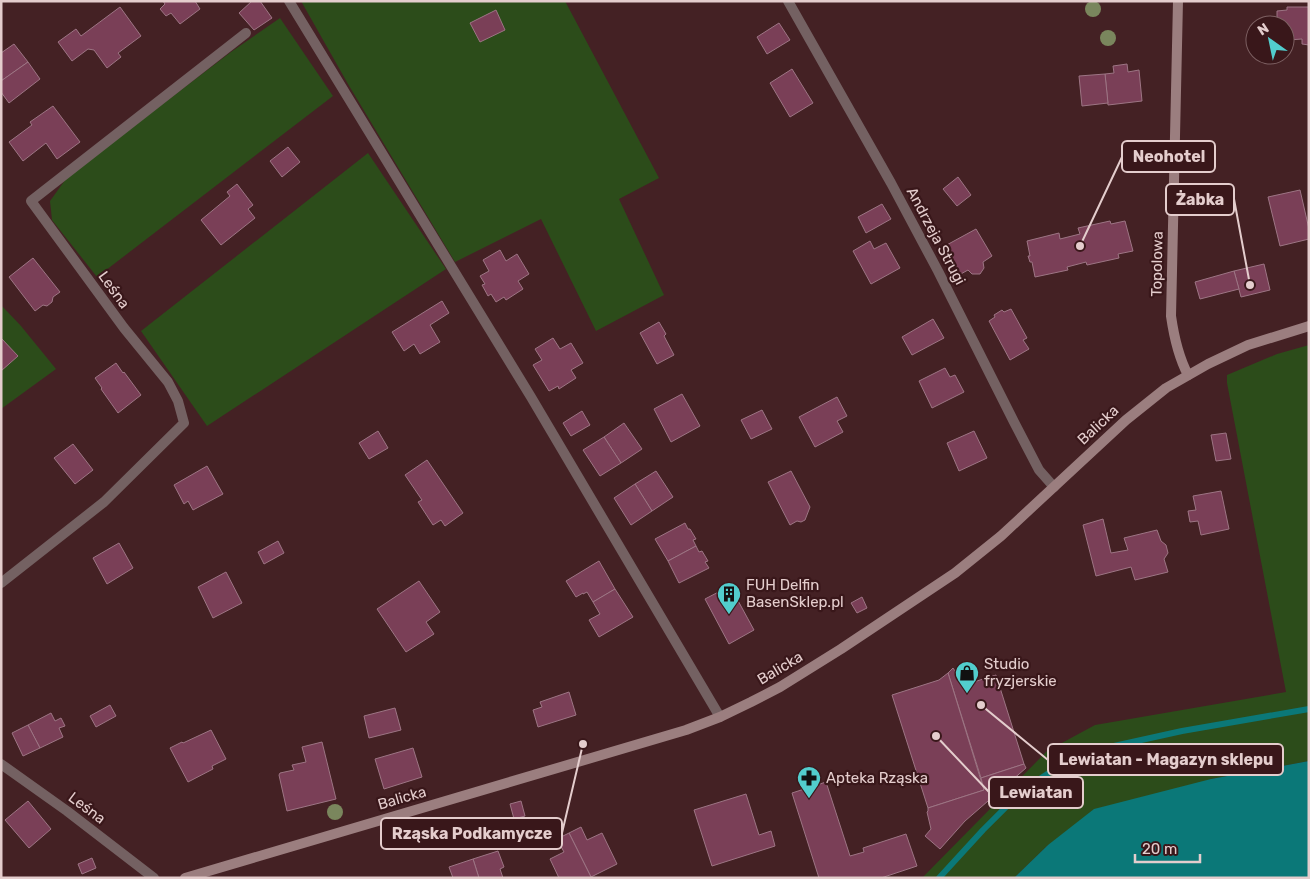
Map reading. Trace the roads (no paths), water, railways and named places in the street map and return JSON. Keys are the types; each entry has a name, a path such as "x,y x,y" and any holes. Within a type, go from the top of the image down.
{"street":[{"path":"289,1 531,397 720,717"},
{"name":"Andrzeja Strugi","path":"788,1 892,183 1039,470 1054,487"},
{"name":"Topolowa","path":"1178,1 1171,316 1174,340 1188,375"},
{"name":"Leśna","path":"1,583 104,502 184,423 178,401 168,382 124,328 31,200 246,33"},
{"name":"Balicka","path":"185,878 686,730 720,717 751,702 780,687 849,644 934,588 986,550 1113,431 1166,388 1208,364 1248,345 1309,326"},
{"name":"Leśna","path":"1,764 67,811 154,878"}],"water":[{"path":"1309,761 1309,878 1014,878 1048,845 1094,809 1211,779"}],"waterway":[{"path":"939,878 1023,790 1058,767 1087,754 1114,746 1182,731 1309,709"}],"place":[{"name":"Neohotel","path":"1080,246"},
{"name":"Żabka","path":"1250,285"},
{"name":"FUH Delfin BasenSklep.pl","path":"729,615"},
{"name":"Studio fryzjerskie","path":"967,694"},
{"name":"Lewiatan - Magazyn sklepu","path":"981,705"},
{"name":"Lewiatan","path":"936,736"},
{"name":"Rząska Podkamycze","path":"583,744"},
{"name":"Apteka Rząska","path":"809,799"}]}
